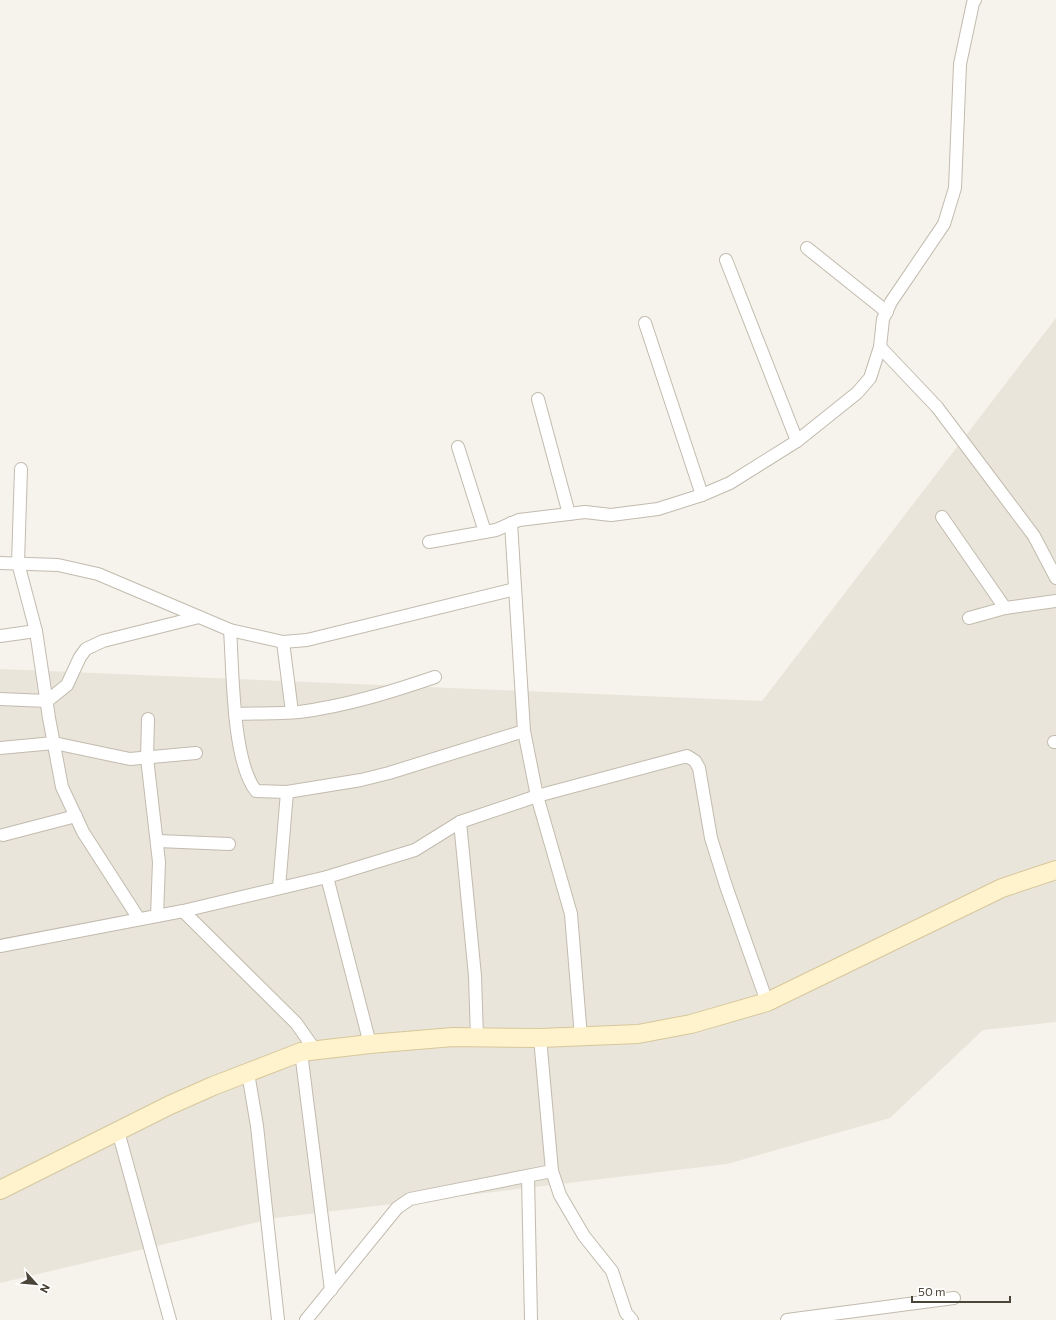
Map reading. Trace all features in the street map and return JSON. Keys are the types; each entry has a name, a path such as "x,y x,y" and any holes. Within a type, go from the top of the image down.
{"main road":[{"path":"0,1190 118,1131 213,1086 308,1051 453,1037 540,1038 646,1033 691,1024 767,1002 1002,888 1056,870"}],"street":[{"path":"429,542 485,532 519,520 585,512 611,514 658,509 702,495 730,483 797,441 857,393 870,378 880,347 884,319 887,312 944,224 951,206 955,188 960,64 973,3 975,0"},
{"path":"807,248 887,312"},
{"path":"726,260 797,441"},
{"path":"645,323 702,495"},
{"path":"880,347 937,407 1034,536 1056,578"},
{"path":"538,399 569,514"},
{"path":"458,447 485,532"},
{"path":"21,469 18,563 36,631 62,787 83,832 139,919"},
{"path":"942,517 1005,608"},
{"path":"511,523 524,730 537,796 571,914 581,1037"},
{"path":"0,563 58,565 98,574 230,630 283,642 307,640 515,589"},
{"path":"969,618 1005,608 1056,601"},
{"path":"0,700 47,701 67,685 86,649 103,641 199,617"},
{"path":"230,630 236,714 244,769 249,782 256,791 288,792 389,773 524,730"},
{"path":"0,636 36,631"},
{"path":"283,642 292,712"},
{"path":"236,714 292,712 323,708 394,691 435,676"},
{"path":"148,719 147,758 151,802 158,841 157,916"},
{"path":"0,748 54,743 130,759 196,753"},
{"path":"0,946 183,911 328,877 415,850 460,822 537,796 687,756 695,761 698,768 711,838 726,886 767,1002"},
{"path":"279,888 288,792"},
{"path":"3,835 76,816"},
{"path":"460,822 475,976 477,1038"},
{"path":"158,841 229,844"},
{"path":"328,877 370,1044"},
{"path":"183,911 296,1023 308,1051 331,1290"},
{"path":"540,1038 552,1171 560,1195 584,1236 612,1271 626,1313 632,1320"},
{"path":"248,1073 256,1126 278,1320"},
{"path":"118,1131 170,1320"},
{"path":"306,1320 397,1208 410,1199 552,1171"},
{"path":"528,1176 531,1320"},
{"path":"787,1320 954,1298"}],"shaded area":[{"path":"1056,318 1056,1022 983,1030 890,1118 727,1164 275,1218 0,1283 0,669 762,701"}]}
